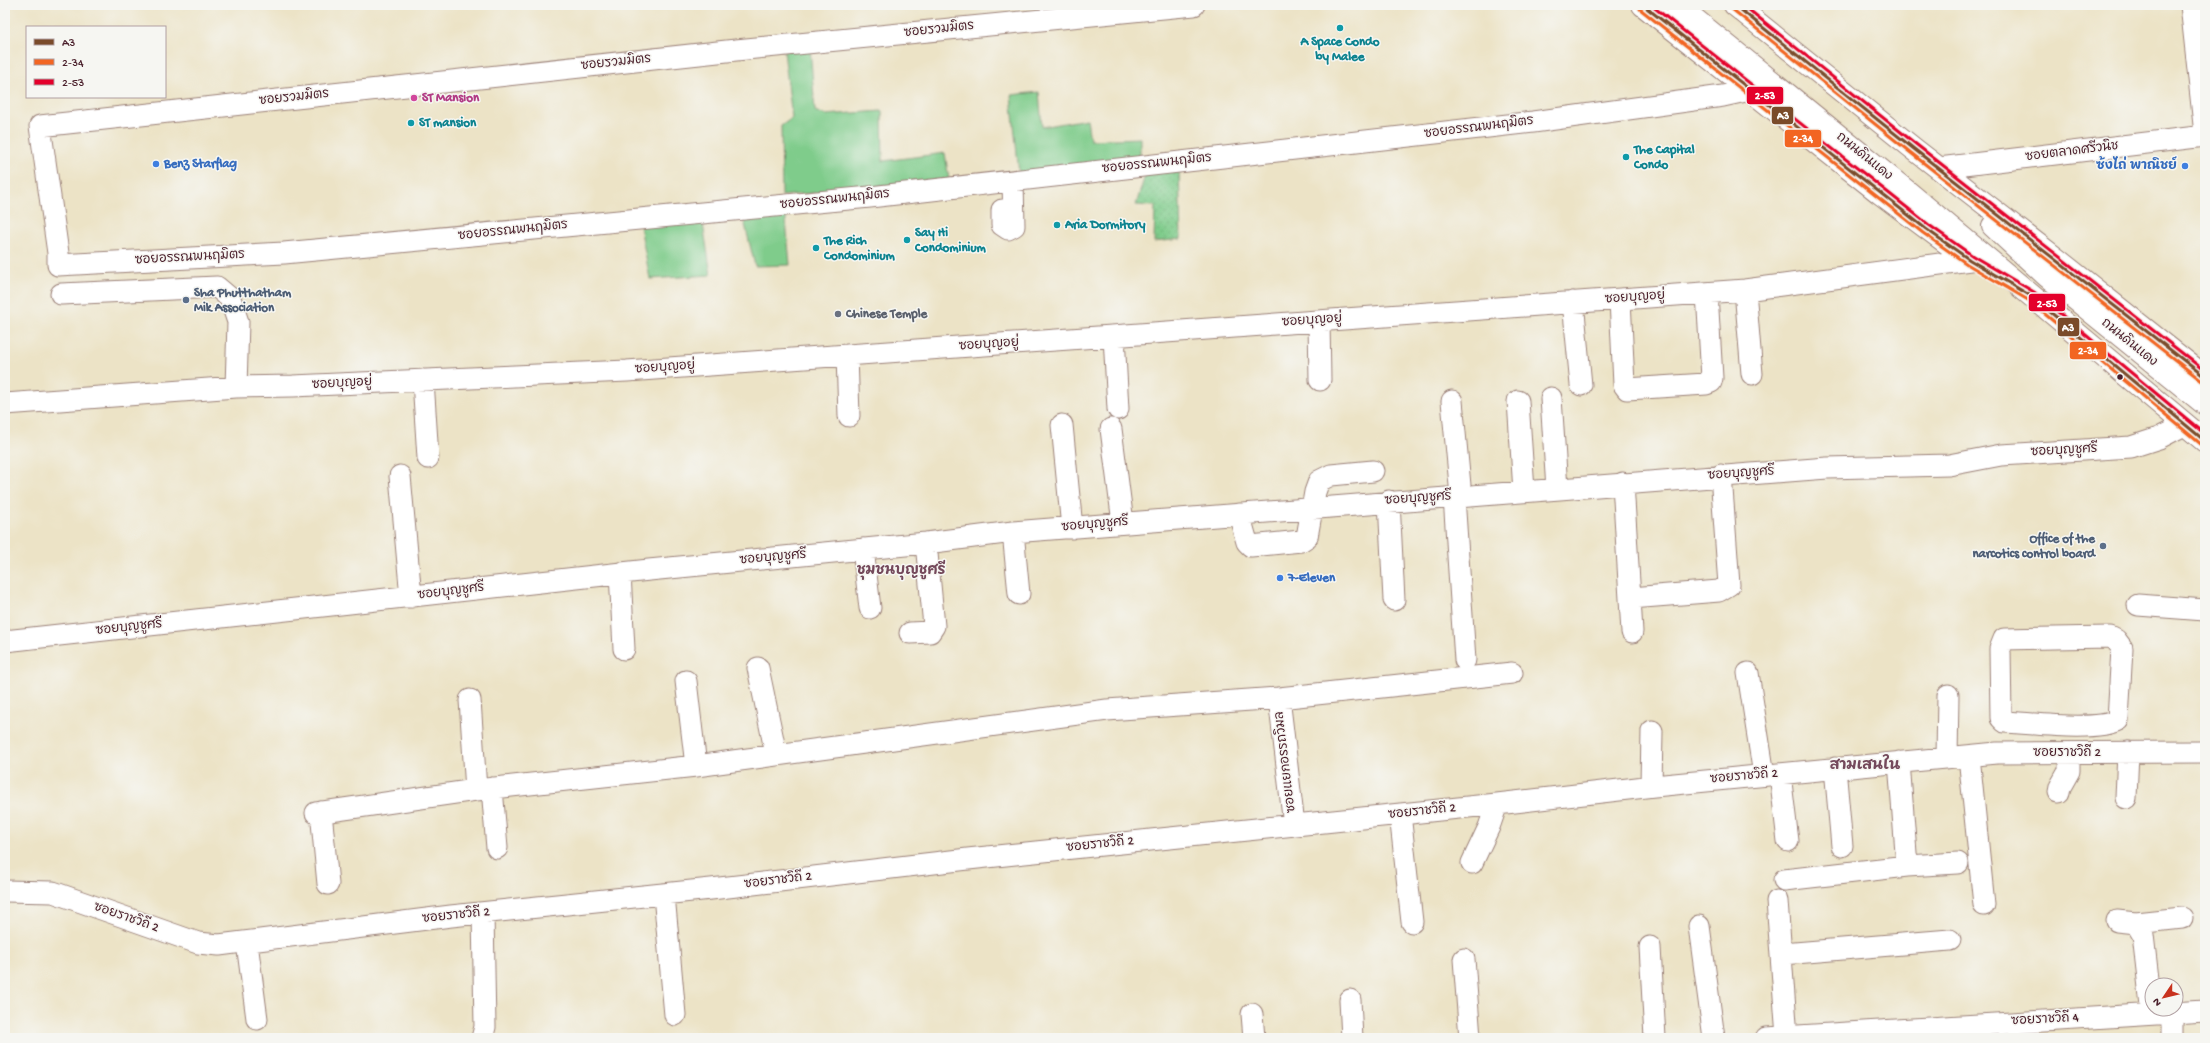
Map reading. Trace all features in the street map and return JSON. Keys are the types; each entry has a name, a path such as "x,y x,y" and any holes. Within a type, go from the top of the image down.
{"main road":[{"name":"ถนนดินแดง","path":"1643,5 1886,198 1970,260 2031,296"},
{"name":"ถนนดินแดง","path":"1676,5 1903,188 2184,425 2205,441"},
{"name":"ถนนดินแดง","path":"1735,5 1914,150 2205,377"},
{"name":"ถนนดินแดง","path":"1914,150 2042,272 2205,404"}],"street":[{"name":"ซอยรวมมิตร","path":"40,126 728,51 1194,5"},
{"path":"2191,5 2205,135"},
{"name":"ซอยอรรณพนฤมิตร","path":"40,126 58,252 58,266 284,254 854,198 1533,122 1723,96 1750,90"},
{"name":"ซอยตลาดศรีวนิช","path":"1939,168 2205,135"},
{"path":"1002,210 1002,225 1008,229 1014,226 1013,181"},
{"name":"ซอยบุญอยู่","path":"5,404 236,387 627,371 1707,293 1745,290 1970,260"},
{"path":"61,294 217,287 230,298 238,322 236,387"},
{"path":"1745,290 1752,374"},
{"path":"1620,299 1624,385 1627,389 1706,384 1711,382 1712,378 1707,293"},
{"path":"1573,302 1581,384"},
{"path":"1319,321 1320,380"},
{"path":"1114,336 1118,409"},
{"path":"847,355 849,416"},
{"path":"423,380 428,458"},
{"path":"1551,398 1558,489"},
{"path":"1452,401 1464,660"},
{"path":"1518,401 1524,491"},
{"path":"1062,425 1072,528"},
{"name":"ซอยบุญชูศรี","path":"5,641 620,573 926,543 1013,532 1721,475 1827,468 1950,465 2001,455 2131,447 2159,438 2184,425"},
{"path":"1111,429 1123,523"},
{"path":"1239,514 1247,542 1251,546 1301,541 1307,537 1315,492 1319,481 1324,478 1373,471"},
{"path":"1631,598 1720,591 1729,585 1721,475"},
{"path":"400,476 410,597"},
{"path":"1623,483 1632,632"},
{"path":"1389,502 1394,600"},
{"path":"1013,532 1018,594"},
{"path":"910,633 930,632 934,626 926,543"},
{"path":"863,549 870,608"},
{"path":"620,573 624,649"},
{"path":"2138,605 2205,610"},
{"path":"2110,637 2116,640 2122,648 2118,720 2113,724 2096,726 2005,722 2001,718 2000,705 2000,649 2004,639 2110,637"},
{"path":"758,668 776,754"},
{"path":"328,884 319,813 484,789 696,766 1107,710 1279,698 1512,673"},
{"path":"1748,673 1788,841"},
{"path":"686,680 696,766"},
{"path":"1946,758 1948,695"},
{"name":"ซอยแยกอรรถวิมล","path":"1279,698 1294,825"},
{"path":"470,700 484,789 497,848"},
{"path":"2096,726 2098,752"},
{"path":"1651,786 1652,731"},
{"path":"2126,798 2128,752"},
{"name":"ซอยราชวิถี 2","path":"5,890 53,892 198,943 219,945 247,943 483,913 664,895 968,858 1497,804 1772,774 1997,753 2205,752"},
{"path":"2059,792 2060,787 2069,772 2069,753"},
{"path":"1969,756 1984,905"},
{"path":"1898,762 1907,866"},
{"path":"1835,768 1842,846"},
{"path":"1472,864 1489,827 1497,804"},
{"path":"1400,814 1412,922"},
{"path":"1784,880 1907,866 1958,863"},
{"path":"664,895 675,1015"},
{"path":"1778,901 1787,1037"},
{"path":"482,1038 485,1027 483,913"},
{"path":"2153,977 2143,935 2127,922 2182,918"},
{"path":"1698,926 1714,1038"},
{"path":"1782,954 1950,940"},
{"path":"247,943 257,1019"},
{"path":"1650,947 1655,1038"},
{"path":"1464,959 1470,1038"},
{"path":"1350,1000 1352,1038"},
{"name":"ซอยราชวิถี 4","path":"2184,1012 2205,1011"},
{"path":"1252,1014 1254,1038"},
{"name":"ซอยราชวิถี 4","path":"1766,1038 1898,1034 2144,1014"},
{"path":"2164,1017 2172,1038"}],"green space":[{"path":"810,47 815,111 825,115 882,111 883,161 945,153 949,180 782,196 781,126 792,118 784,51"},
{"path":"1039,92 1042,127 1087,119 1090,140 1140,138 1140,158 1019,174 1011,95"},
{"path":"1179,167 1181,239 1154,242 1155,206 1136,205 1146,172"},
{"path":"785,209 790,265 755,266 743,216"},
{"path":"702,217 711,275 650,279 640,226"}],"transit line":[{"name":"A3","path":"1643,5 1926,229 1970,260 2031,296 2205,441"},
{"name":"2-53","path":"1651,5 1929,225 1973,256 2034,292 2205,434"},
{"name":"A3","path":"1735,5 1914,149 2205,377"},
{"name":"2-53","path":"1743,5 1917,145 2205,371"},
{"name":"2-34","path":"1640,9 1923,233 1967,264 2028,300 2202,445"},
{"name":"2-34","path":"1732,9 1911,153 2202,381"}],"place":[{"name":"A Space Condo by Malee","path":"1340,28"},
{"name":"ST Mansion","path":"414,98"},
{"name":"ST mansion","path":"411,123"},
{"name":"The Capital Condo","path":"1626,157"},
{"name":"Benz Starflag","path":"156,164"},
{"name":"ซ้งไถ่ พาณิชย์","path":"2185,166"},
{"name":"Aria Dormitory","path":"1057,225"},
{"name":"Say Hi Condominium","path":"907,240"},
{"name":"The Rich Condominium","path":"816,248"},
{"name":"Sha Phutthatham Mik Association","path":"186,300"},
{"name":"Chinese Temple","path":"838,314"},
{"name":"Office of the narcotics control board","path":"2103,546"},
{"name":"7-Eleven","path":"1280,578"}],"district":[{"name":"ชุมชนบุญชูศรี","path":"901,571"},
{"name":"สามเสนใน","path":"1865,766"}]}
